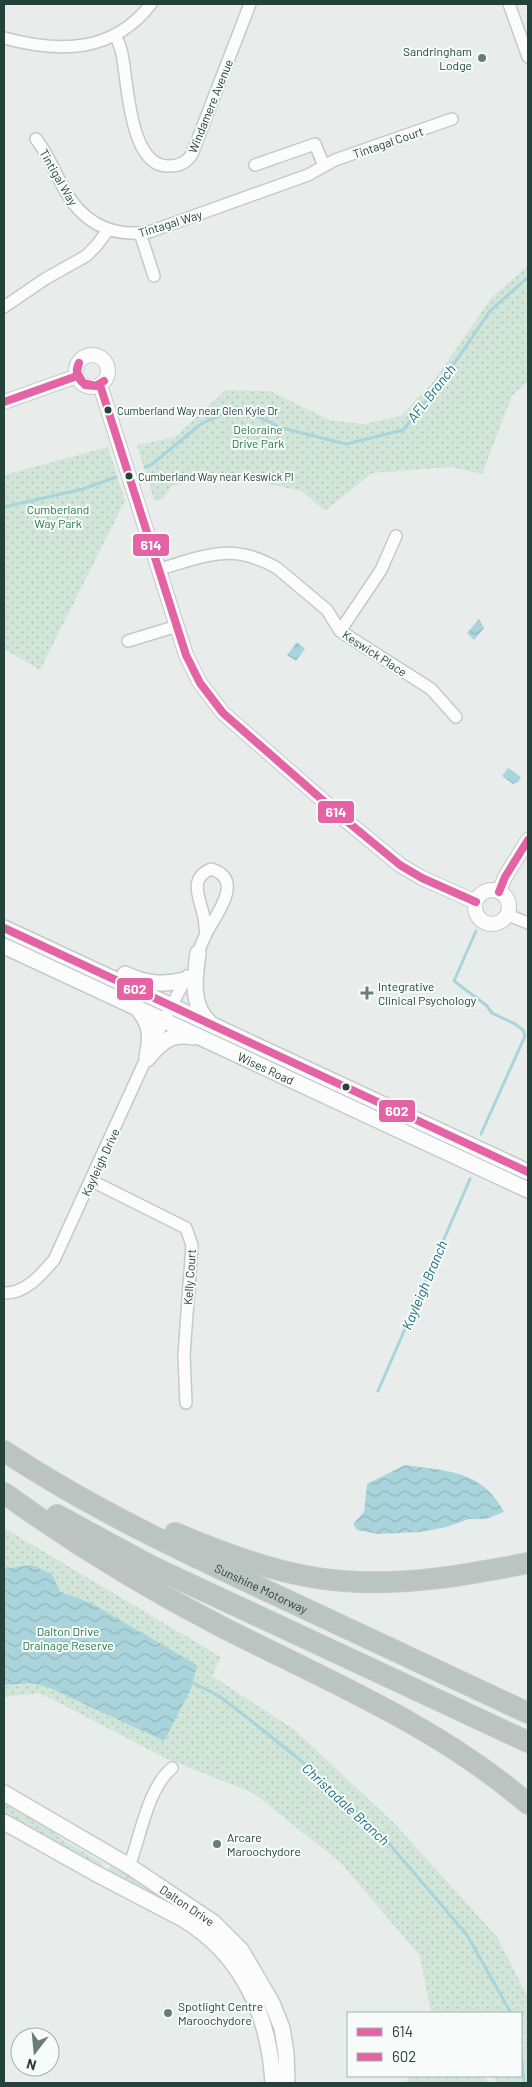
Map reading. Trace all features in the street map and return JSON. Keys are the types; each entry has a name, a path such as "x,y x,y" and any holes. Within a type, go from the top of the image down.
{"highway":[{"name":"Sunshine Motorway","path":"4,1451 40,1474 120,1519 206,1562 528,1712"},
{"path":"4,1483 67,1521 151,1566 528,1742"},
{"path":"4,1494 91,1552 147,1586 222,1627 420,1728 452,1747 495,1777 528,1804"},
{"path":"120,1519 146,1522 201,1544 272,1568 305,1576 343,1581 419,1581 469,1574 528,1562"}],"main road":[{"name":"Wises Road","path":"4,928 528,1172"},
{"name":"Wises Road","path":"4,946 528,1190"},
{"path":"198,953 195,990 197,1006 202,1016 212,1025"},
{"path":"73,961 111,968 148,983 162,984 185,980"},
{"path":"136,1008 147,1021 150,1033 147,1059"},
{"path":"147,1059 157,1046 172,1037 187,1036 204,1040"},
{"path":"499,1158 528,1166"},
{"name":"Dalton Drive","path":"4,1793 129,1866 214,1923 241,1950 272,2003 282,2028 287,2083"},
{"name":"Dalton Drive","path":"4,1822 183,1919 214,1943 237,1969 260,2010 271,2054 273,2083"},
{"path":"55,1822 69,1838 107,1860 108,1868 104,1874 95,1873"},
{"path":"192,1908 184,1904 179,1907 183,1913 214,1934 214,1943"}],"street":[{"path":"4,38 33,45 68,47 100,41 116,36 136,21 151,4"},
{"name":"Windamere Avenue","path":"116,36 122,53 134,125 139,142 153,162 166,167 174,166 185,162 192,154 250,4"},
{"path":"510,4 528,57"},
{"name":"Tintagal Court","path":"324,166 335,160 452,119"},
{"name":"Tintigal Way","path":"36,139 77,208 108,230"},
{"path":"255,165 315,144 324,166"},
{"name":"Tintagal Way","path":"108,230 125,234 140,233 159,228 308,175 324,166"},
{"path":"4,307 45,278 86,256 97,246 108,230"},
{"path":"140,233 154,276"},
{"path":"90,355 99,356 104,360 109,371 108,377 100,385 91,387 85,385 77,376 77,367 83,358 90,355"},
{"path":"4,402 77,376"},
{"path":"100,385 177,626 193,670 210,698 228,718 400,865 422,878 476,902"},
{"path":"340,631 381,570 396,536"},
{"name":"Keswick Place","path":"160,569 222,553 248,554 277,568 327,610 340,631 431,689 456,717"},
{"path":"128,641 177,626"},
{"path":"499,892 505,877 528,840"},
{"name":"Kayleigh Drive","path":"4,1293 9,1293 36,1281 54,1260 171,1006 225,900 228,892 227,881 219,872 211,869 204,872 199,878 197,888 206,934"},
{"path":"488,891 499,892 507,899 509,904 508,915 500,923 489,924 479,918 476,902 488,891"},
{"path":"508,915 528,924"},
{"name":"Kelly Court","path":"92,1181 186,1228 192,1245 184,1355 186,1403"},
{"path":"129,1866 143,1820 165,1774 172,1768"}],"green space":[{"name":"Deloraine Drive Park","path":"528,266 528,381 512,396 482,474 451,467 372,473 325,511 302,491 216,473 171,487 162,500 154,500 137,445 175,437 226,390 270,391 329,420 363,424 401,416 433,382 492,297"},
{"name":"Cumberland Way Park","path":"108,447 125,501 40,670 4,649 4,475"},
{"name":"Dalton Drive Drainage Reserve","path":"4,1528 221,1657 212,1676 295,1730 396,1825 497,1937 528,1997 528,2083 496,2083 494,2077 522,2077 522,2012 431,2012 420,1956 340,1862 253,1793 165,1758 40,1693 4,1697"},
{"path":"4,1803 101,1862 103,1866 101,1869 4,1816"},
{"path":"110,1860 169,1902 169,1907 107,1874 111,1864"},
{"path":"409,2077 484,2077 490,2083 406,2083"}],"water":[{"path":"479,619 484,628 474,640 467,633"},
{"path":"297,642 305,649 296,661 287,655"},
{"path":"508,768 521,777 518,782 513,784 502,776"},
{"path":"405,1465 449,1471 474,1480 495,1498 504,1512 486,1519 469,1519 447,1527 420,1532 379,1534 357,1530 353,1524 364,1512 367,1484"},
{"path":"31,1565 52,1574 60,1592 91,1603 197,1665 192,1687 164,1741 50,1688 32,1683 4,1685 4,1569"}],"waterway":[{"name":"AFL Branch","path":"145,467 151,465 201,424 237,407 282,428 346,444 403,430 443,380 490,311 528,277"},
{"name":"AFL Branch","path":"4,507 83,489 116,477"},
{"name":"Kayleigh Branch","path":"476,931 454,981 486,1005 492,1013 523,1030 525,1036 481,1134"},
{"name":"Kayleigh Branch","path":"378,1391 470,1179"},
{"name":"Christadale Branch","path":"191,1682 219,1696 249,1719 305,1764 380,1833 467,1935 510,2012"},
{"name":"Christadale Branch","path":"522,2062 524,2083"}],"transit line":[{"name":"614","path":"79,363 77,372 83,383 96,386 104,381"},
{"name":"614","path":"79,363 78,375 85,385 96,386 104,381"},
{"name":"614","path":"4,402 77,376"},
{"name":"614","path":"100,385 186,655 200,683 223,713 400,865 422,878 476,902"},
{"name":"614","path":"499,892 505,877 528,840"},
{"name":"602","path":"4,928 528,1172"}],"place":[{"name":"Sandringham Lodge","path":"482,58"},
{"name":"Cumberland Way near Glen Kyle Dr","path":"108,410"},
{"name":"Cumberland Way near Keswick Pl","path":"129,476"},
{"name":"Integrative Clinical Psychology","path":"367,993"},
{"name":"Arcare Maroochydore","path":"217,1844"},
{"name":"Spotlight Centre Maroochydore","path":"168,2013"}]}
